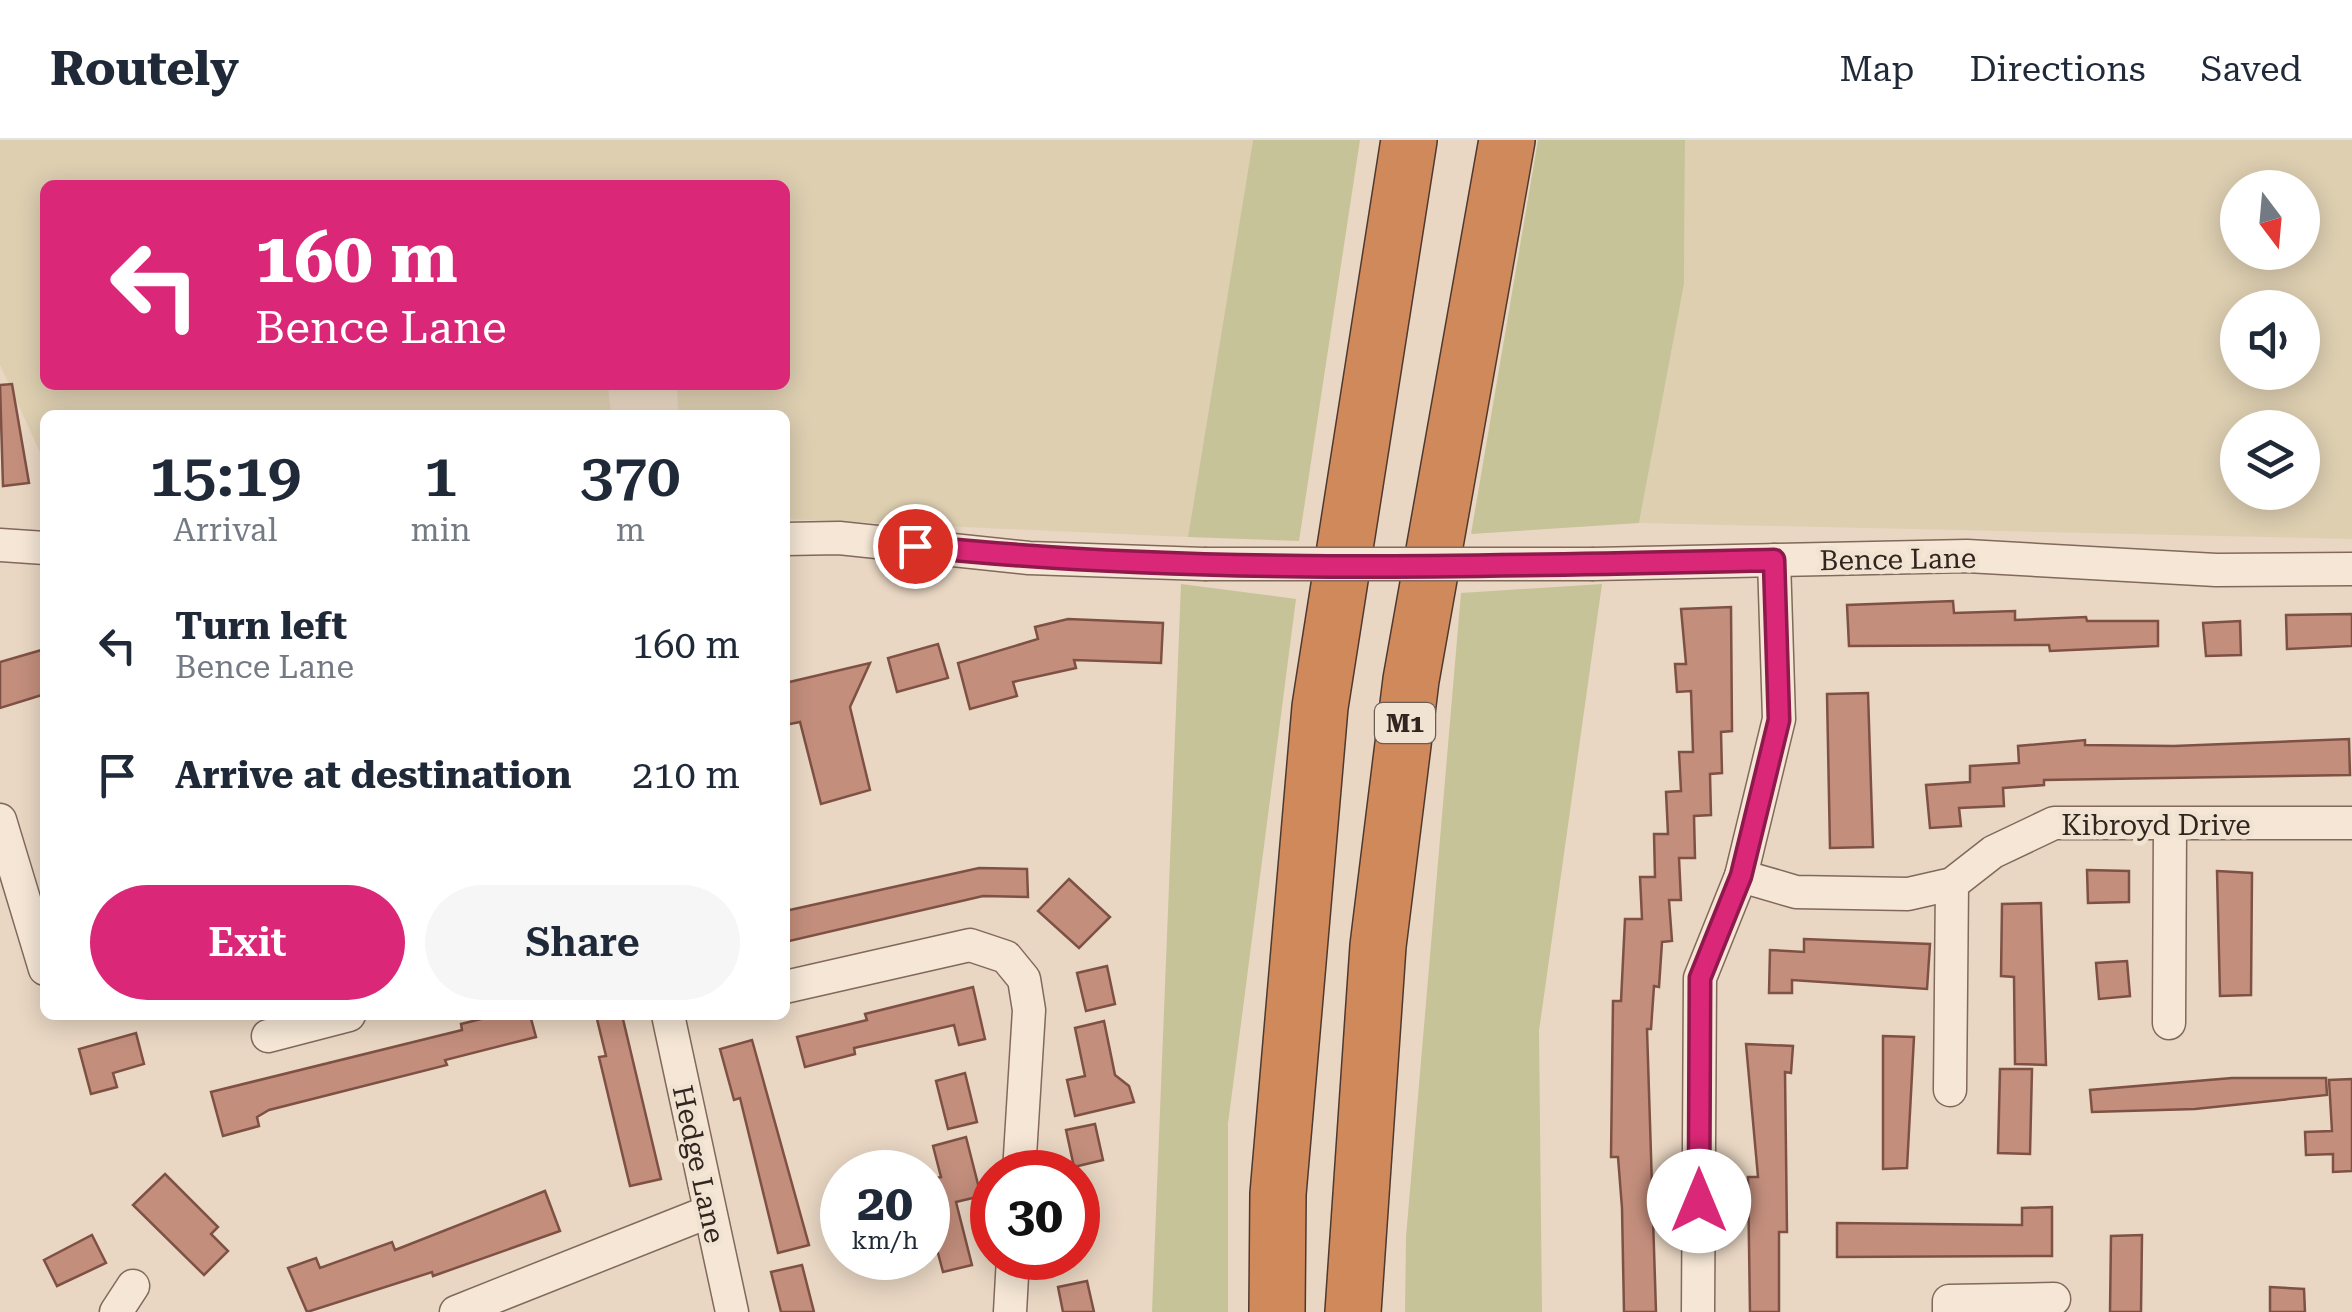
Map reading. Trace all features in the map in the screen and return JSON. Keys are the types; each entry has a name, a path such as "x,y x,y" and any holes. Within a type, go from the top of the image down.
{"highway":[{"path":"1277,1312 1278,1194 1320,706 1409,140"},
{"name":"M1","path":"1354,1312 1378,946 1408,699 1507,140"}],"street":[{"name":"Bence Lane","path":"790,538 839,538 1029,558 1204,564 1594,564 1967,556 2216,570 2352,569"},
{"path":"0,546 40,548"},
{"path":"1698,1312 1700,978 1741,876 1779,720 1774,560"},
{"path":"0,820 40,932"},
{"name":"Kibroyd Drive","path":"1741,876 1796,892 1908,894 1952,884 1993,852 2054,823 2352,823"},
{"path":"2169,1023 2170,826"},
{"path":"1950,1090 1952,884"},
{"path":"790,986 970,944 1006,957 1024,979 1029,1010 1020,1150"},
{"path":"268,1036 330,1020"},
{"name":"Hedge Lane","path":"669,1020 732,1312"},
{"path":"456,1312 708,1212"},
{"path":"1010,1312 1012,1280"},
{"path":"1949,1312 1949,1301 2054,1299"}],"shaded area":[{"path":"0,140 1253,140 1188,537 790,519 790,410 678,410 677,390 790,390 790,180 40,180 40,390 608,390 610,410 40,410 40,452 0,365"},
{"path":"1253,140 1360,140 1299,541 1188,537"},
{"path":"1538,140 1685,140 1684,284 1639,523 1471,534"},
{"path":"1685,140 2352,140 2352,539 1639,523 1684,284"},
{"path":"1181,584 1296,599 1228,1124 1228,1312 1152,1312"},
{"path":"1602,584 1539,1031 1542,1312 1405,1312 1406,1237 1461,593"}],"building":[{"path":"12,384 29,483 3,486 0,385"},
{"path":"1953,601 1954,613 2015,611 2015,620 2086,617 2087,621 2158,621 2158,646 2050,651 2049,645 1849,646 1847,605"},
{"path":"1731,607 1732,731 1721,732 1722,773 1710,774 1711,815 1694,816 1695,858 1679,858 1681,900 1669,900 1672,941 1662,942 1659,987 1654,986 1651,1029 1647,1029 1656,1312 1624,1312 1618,1157 1611,1157 1613,1001 1621,1001 1625,919 1642,919 1640,877 1655,877 1654,834 1668,834 1666,792 1681,791 1679,752 1693,752 1691,691 1677,692 1675,664 1686,664 1681,609"},
{"path":"2352,614 2352,646 2287,649 2286,615"},
{"path":"1068,619 1163,623 1161,663 1074,660 1076,668 1013,682 1017,696 970,709 958,663 1038,639 1035,627"},
{"path":"2240,621 2241,655 2206,656 2203,623"},
{"path":"938,644 948,678 897,692 888,658"},
{"path":"40,650 40,696 0,708 0,662"},
{"path":"870,663 850,707 870,790 821,804 800,722 790,724 790,682"},
{"path":"1868,693 1873,847 1830,848 1827,694"},
{"path":"2349,739 2350,775 2044,780 2044,785 2003,788 2004,806 1959,808 1961,826 1930,828 1926,785 1970,782 1970,766 2019,763 2018,746 2085,740 2085,745 2174,746"},
{"path":"979,868 1027,869 1028,897 983,896 790,941 790,910"},
{"path":"2087,870 2129,871 2129,902 2088,903"},
{"path":"2217,871 2252,873 2251,995 2220,996"},
{"path":"1069,879 1110,917 1079,948 1038,911"},
{"path":"2041,903 2046,1065 2015,1064 2014,977 2001,976 2002,904"},
{"path":"1804,939 1930,944 1927,989 1792,980 1792,993 1769,993 1770,950 1804,952"},
{"path":"2127,961 2130,996 2099,999 2096,963"},
{"path":"1107,966 1115,1004 1086,1011 1077,973"},
{"path":"973,987 985,1039 959,1045 954,1025 854,1048 855,1054 805,1067 797,1037 867,1020 865,1014"},
{"path":"477,1020 531,1020 536,1037 445,1060 447,1065 269,1110 257,1117 259,1126 223,1136 211,1092 462,1030 461,1024"},
{"path":"597,1020 623,1020 661,1179 630,1186 599,1057 606,1056"},
{"path":"1104,1021 1115,1075 1129,1086 1134,1102 1075,1116 1067,1080 1085,1076 1075,1028"},
{"path":"136,1033 144,1064 113,1073 117,1087 91,1094 79,1049"},
{"path":"1883,1036 1914,1037 1907,1168 1883,1169"},
{"path":"752,1040 809,1245 778,1253 740,1098 734,1100 720,1049"},
{"path":"1746,1044 1793,1046 1791,1073 1785,1072 1787,1232 1779,1232 1779,1312 1750,1312 1748,1177 1758,1177"},
{"path":"2000,1069 2032,1069 2030,1154 1998,1153"},
{"path":"965,1073 977,1122 948,1129 936,1081"},
{"path":"2232,1078 2326,1078 2327,1095 2195,1109 2092,1112 2090,1090"},
{"path":"2352,1079 2352,1171 2333,1172 2333,1154 2306,1155 2305,1132 2332,1131 2329,1080"},
{"path":"1095,1124 1103,1160 1100,1161 1100,1150 1070,1150 1066,1130"},
{"path":"966,1137 970,1153 970,1199 956,1202 970,1265 950,1270 950,1150 934,1150 933,1146"},
{"path":"165,1174 218,1227 211,1234 228,1251 204,1275 133,1205"},
{"path":"545,1191 560,1231 433,1276 432,1272 307,1312 288,1268 316,1258 320,1268 392,1242 395,1250"},
{"path":"2052,1207 2052,1256 1837,1257 1837,1223 2022,1225 2022,1208"},
{"path":"92,1235 106,1263 57,1286 44,1260"},
{"path":"2142,1235 2141,1312 2110,1312 2111,1236"},
{"path":"802,1265 814,1312 781,1312 771,1272"},
{"path":"1087,1281 1094,1312 1063,1312 1058,1287"},
{"path":"2270,1287 2304,1289 2305,1312 2270,1312"}],"route":[{"path":"915,546 1029,558 1204,564 1774,560 1779,720 1741,876 1700,978 1699,1201"}]}
